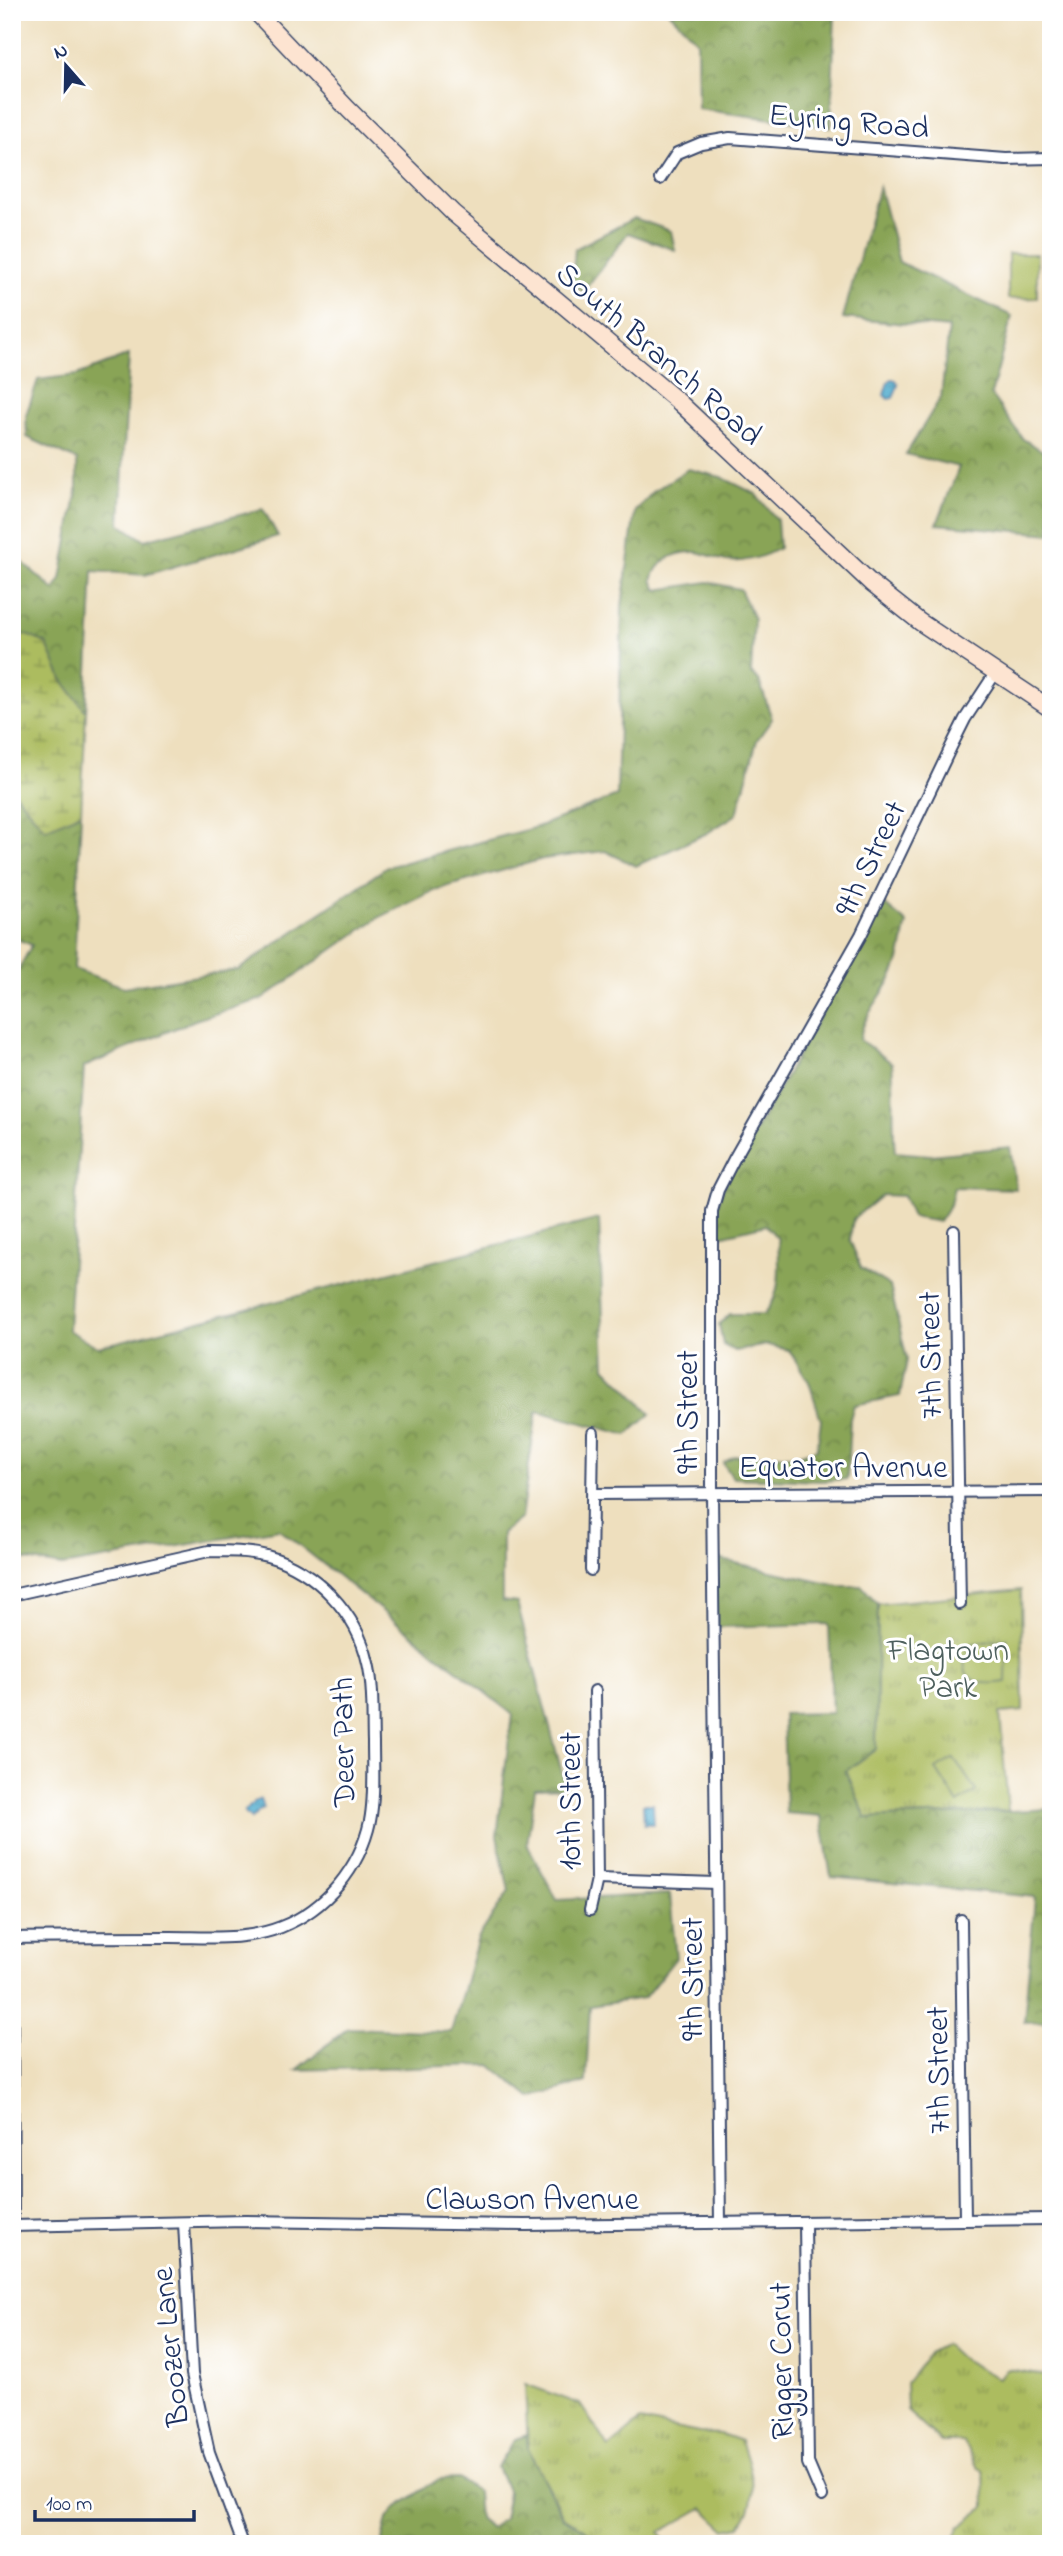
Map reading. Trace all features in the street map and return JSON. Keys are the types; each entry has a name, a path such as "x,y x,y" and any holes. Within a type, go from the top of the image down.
{"street":[{"name":"South Branch Road","path":"256,12 348,109 453,213 688,410 896,604 1051,709"},
{"name":"Eyring Road","path":"660,179 677,153 701,143 730,138 1006,159 1051,158"},
{"name":"9th Street","path":"720,2223 712,1493 712,1212 718,1190 861,935 965,719 996,672"},
{"name":"7th Street","path":"954,1231 960,1604"},
{"path":"591,1570 593,1433"},
{"name":"Equator Avenue","path":"594,1494 1051,1491"},
{"name":"Deer Path","path":"12,1595 209,1551 251,1553 286,1564 323,1587 347,1616 363,1645 371,1682 373,1782 370,1821 364,1841 347,1875 315,1908 282,1926 240,1937 12,1938"},
{"name":"10th Street","path":"590,1910 597,1879 595,1691"},
{"path":"597,1879 716,1884"},
{"name":"7th Street","path":"961,1920 965,2219"},
{"path":"12,2009 13,2226"},
{"name":"Clawson Avenue","path":"13,2226 245,2221 525,2225 1051,2219"},
{"name":"Rigger Corut","path":"805,2222 808,2463 822,2496"},
{"name":"Boozer Lane","path":"184,2223 192,2374 209,2452 243,2544"}],"green space":[{"path":"669,12 835,12 831,127 698,109 697,41"},
{"path":"879,186 899,262 1012,316 991,395 1023,439 1051,456 1051,534 937,524 959,467 906,454 941,397 949,328 843,318"},
{"path":"634,218 671,231 675,250 628,233 583,292 572,282 575,249"},
{"path":"1008,254 1037,254 1037,298 1008,299"},
{"path":"129,355 120,524 144,540 263,509 278,536 145,575 93,571 86,712 62,679 46,643 24,634 12,640 12,553 54,590 61,579 77,490 77,460 27,437 26,415 38,380 77,375"},
{"path":"688,469 721,477 756,494 777,520 779,548 761,557 733,561 698,552 687,552 662,563 652,580 657,590 708,582 740,589 754,619 751,673 759,680 772,719 757,740 737,814 707,833 636,866 605,851 543,859 435,890 378,918 262,999 195,1020 84,1067 68,1330 98,1347 599,1219 605,1367 651,1414 627,1435 537,1411 521,1518 502,1533 502,1601 517,1603 566,1788 535,1789 527,1844 557,1900 670,1894 676,1958 644,1998 590,2006 586,2082 531,2098 491,2065 296,2070 348,2028 451,2032 478,1938 509,1891 497,1836 512,1714 279,1529 62,1566 15,1558 12,1555 12,981 32,945 12,937 12,790 45,828 81,813 74,969 124,987 238,970 387,867 537,827 617,796 622,606 635,511 654,491"},
{"path":"24,634 46,643 62,679 86,712 81,813 45,829 12,790 12,641"},
{"path":"883,903 907,923 897,966 869,1013 860,1040 892,1063 895,1152 930,1155 1010,1147 1016,1189 954,1187 950,1205 939,1222 912,1217 903,1196 882,1195 853,1219 850,1240 861,1268 890,1286 907,1360 900,1396 854,1405 850,1419 847,1479 822,1481 733,1478 723,1463 735,1456 798,1455 817,1449 821,1420 809,1382 789,1350 767,1345 735,1351 723,1345 719,1324 730,1314 764,1314 770,1306 777,1289 778,1239 766,1225 716,1237 716,1211 723,1188"},
{"path":"713,1558 839,1586 862,1586 878,1604 876,1749 846,1771 866,1818 1051,1809 1051,2021 1024,2022 1035,1897 831,1877 821,1816 786,1813 783,1714 832,1713 829,1624 717,1627"},
{"name":"Flagtown Park","path":"1021,1590 1023,1711 1000,1713 1008,1811 866,1818 846,1771 876,1749 878,1604"},
{"path":"1007,1639 1006,1682 985,1683 966,1673 965,1656 969,1644"},
{"path":"954,1758 976,1791 958,1803 936,1769"},
{"path":"945,2344 960,2358 998,2378 1008,2369 1045,2375 1051,2379 1051,2544 953,2544 959,2527 985,2507 984,2470 977,2466 963,2442 941,2442 907,2411 906,2383 930,2352"},
{"path":"525,2384 580,2404 609,2448 640,2421 699,2433 721,2434 741,2441 752,2485 751,2506 747,2516 740,2526 725,2529 703,2508 660,2532 668,2544 609,2544 563,2517 528,2449"},
{"path":"527,2435 528,2449 563,2517 609,2544 382,2544 388,2519 395,2509 439,2479 458,2478 477,2492 479,2518 490,2528 503,2519 508,2493 497,2467 515,2439"}],"water":[{"path":"896,380 898,385 893,398 888,399 884,395 888,382"},
{"path":"261,1799 264,1809 251,1819 244,1812"},
{"path":"643,1804 653,1804 654,1824 644,1824"}]}
